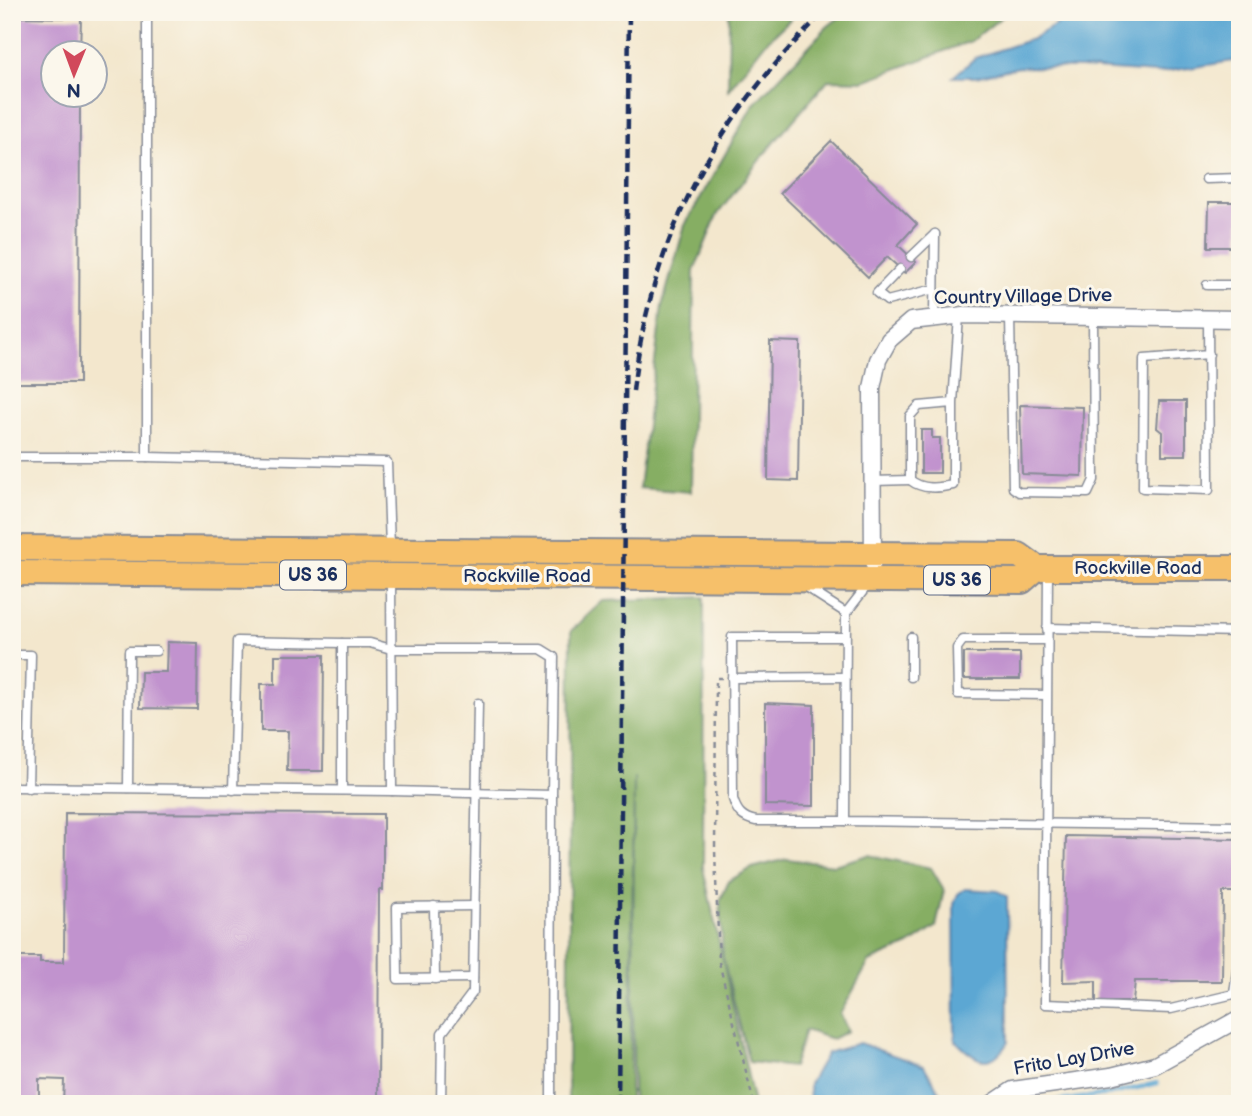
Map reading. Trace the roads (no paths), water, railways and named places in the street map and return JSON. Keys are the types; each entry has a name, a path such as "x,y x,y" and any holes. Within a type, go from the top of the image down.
{"main road":[{"name":"Rockville Road","path":"12,548 1019,555 1042,568 1193,568 1234,573"},
{"name":"Rockville Road","path":"12,573 1022,581 1042,568"}],"street":[{"name":"Country Village Drive","path":"873,579 872,388 878,360 889,341 911,321 959,316 1240,319"},
{"name":"Frito Lay Drive","path":"992,1104 1013,1090 1111,1076 1155,1065 1240,1018"}],"lane":[{"path":"146,457 147,12"},
{"path":"1206,179 1240,178"},
{"path":"911,257 935,234 934,318"},
{"path":"900,269 877,293 887,301 934,289"},
{"path":"1207,285 1240,285"},
{"path":"873,481 910,480 917,486 937,488 953,485 953,403 959,316"},
{"path":"1010,316 1013,488 1019,492 1074,493 1088,493 1094,480 1093,317"},
{"path":"1208,318 1209,354 1209,490 1143,488 1144,359 1209,354"},
{"path":"910,480 910,416 919,406 953,403"},
{"path":"12,457 387,462 391,575 392,791"},
{"path":"1042,568 1047,628 1045,1004 1171,1009 1237,995 1240,948"},
{"path":"785,578 830,600 846,612"},
{"path":"845,821 846,612 873,579"},
{"path":"1047,628 1240,632"},
{"path":"845,637 732,637 733,799 740,814 756,821 1240,826"},
{"path":"911,637 911,677"},
{"path":"1046,695 958,694 957,648 963,640 1047,640"},
{"path":"233,790 237,642 370,643 391,649 541,649 554,657 551,1104"},
{"path":"342,643 342,790"},
{"path":"128,788 129,651 156,651"},
{"path":"12,655 31,655 28,788"},
{"path":"732,678 844,677"},
{"path":"441,1104 442,1033 473,992 478,703"},
{"path":"12,787 552,795"},
{"path":"434,906 435,979"},
{"path":"473,978 398,979 397,907 474,906"}],"water":[{"path":"1077,12 1240,12 1240,60 1157,73 1019,67 976,77 953,77 975,58 1032,39"},
{"path":"965,889 998,891 1007,897 1008,1042 995,1057 988,1060 975,1057 955,1040 954,904 958,894"},
{"path":"859,1043 924,1066 944,1099 940,1104 810,1104 809,1084 827,1053"}],"waterway":[{"path":"1039,1104 1116,1093 1157,1083"}],"railway":[{"path":"618,1104 629,12"},
{"path":"633,391 642,335 655,282 694,184 720,138 751,95 785,53 824,12"}]}
